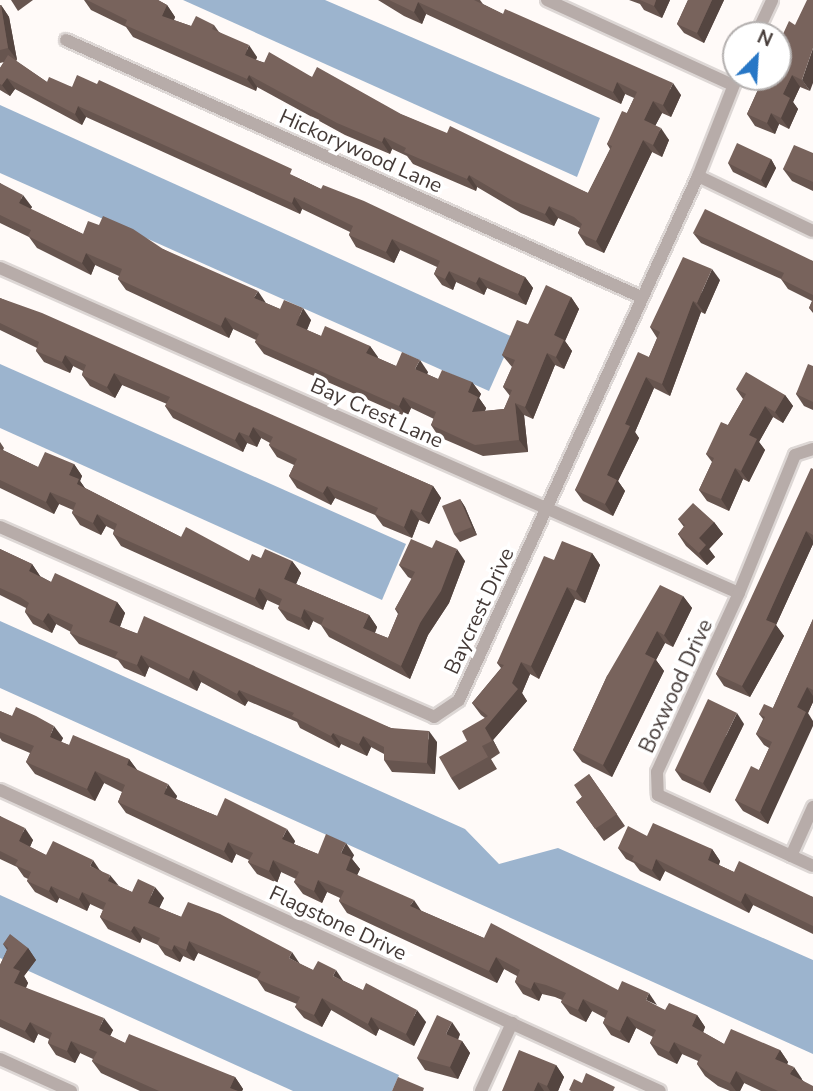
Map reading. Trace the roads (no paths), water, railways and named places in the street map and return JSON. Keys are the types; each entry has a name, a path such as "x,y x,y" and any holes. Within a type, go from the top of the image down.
{"street":[{"path":"547,0 722,75"},
{"path":"762,21 772,0"},
{"name":"Hickorywood Lane","path":"66,40 641,297"},
{"name":"Baycrest Drive","path":"0,527 434,717 459,700 698,176 731,91"},
{"path":"698,176 813,231"},
{"name":"Bay Crest Lane","path":"0,268 739,593"},
{"path":"739,593 795,455 813,449"},
{"name":"Boxwood Drive","path":"739,593 657,772 658,794 813,866"},
{"name":"Flagstone Drive","path":"0,790 660,1091"},
{"path":"791,856 813,807"},
{"path":"481,1091 512,1023"},
{"path":"0,1059 71,1091"}],"water":[{"path":"183,0 325,0 600,118 577,177"},
{"path":"0,105 513,337 489,391 0,173"},
{"path":"0,364 406,544 382,600 0,428"},
{"path":"0,621 465,829 499,864 558,848 813,960 813,1054 0,688"},
{"path":"0,895 399,1075 392,1091 293,1091 0,958"}]}
